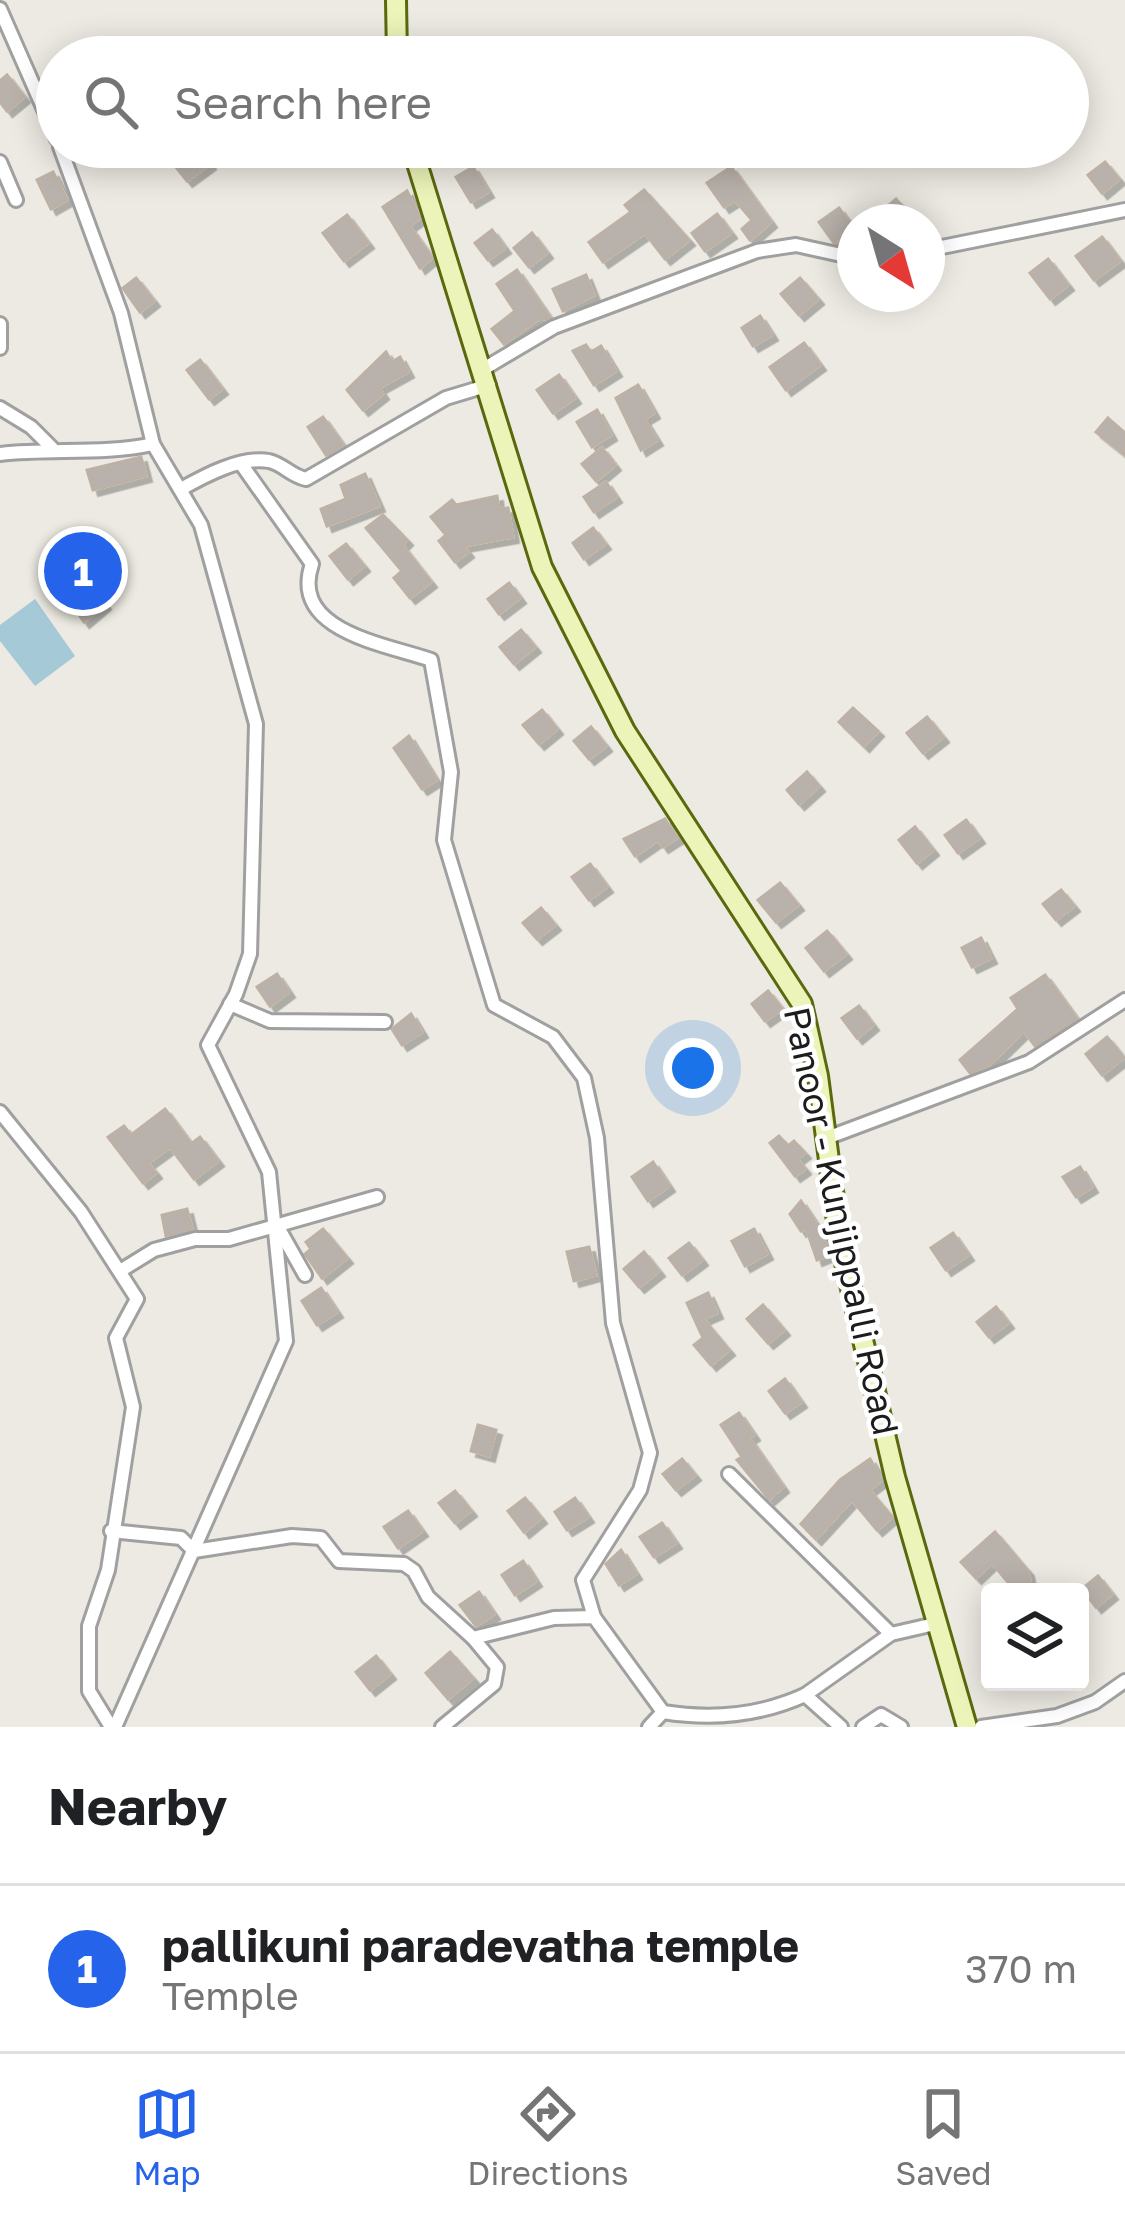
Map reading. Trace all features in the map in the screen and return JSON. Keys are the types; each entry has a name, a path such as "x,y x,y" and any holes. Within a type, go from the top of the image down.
{"main road":[{"path":"396,0 397,36"},
{"name":"Panoor - Kunjippalli Road","path":"419,168 487,376 542,567 600,686 728,892 792,982 818,1076 838,1237 890,1455 967,1727"}],"street":[{"path":"0,9 36,92"},
{"path":"0,162 16,200"},
{"path":"67,168 121,313 153,444 201,525 216,569 256,724 250,954 208,1045 262,1152 275,1222 286,1341 113,1727"},
{"path":"945,246 1125,210"},
{"path":"181,489 242,464 271,461 290,476 306,478 487,376 554,327 757,251 796,244 837,253"},
{"path":"0,324 0,348"},
{"path":"0,408 31,427 52,448"},
{"path":"0,454 52,448 122,451 153,444"},
{"path":"242,464 312,564 307,580 311,604 331,626 431,660 451,772 444,840 494,1005 553,1037 584,1078 596,1138 613,1323 650,1453 640,1490 584,1580 594,1617 663,1712"},
{"path":"824,1138 1029,1062 1125,1000"},
{"path":"230,1004 270,1021 385,1022"},
{"path":"0,1112 81,1212 137,1298 116,1338 133,1408 108,1570 89,1626 89,1690 113,1727"},
{"path":"120,1270 154,1250 195,1239 230,1238 377,1196"},
{"path":"275,1222 305,1275"},
{"path":"729,1474 891,1634"},
{"path":"111,1531 181,1538 194,1551"},
{"path":"194,1551 292,1536 321,1538 339,1561 404,1564 414,1571 428,1597 497,1667 494,1684 442,1727"},
{"path":"472,1639 554,1618 594,1617"},
{"path":"649,1727 663,1712 737,1715 773,1710 805,1695 891,1634 939,1623"},
{"path":"981,1727 1057,1716 1095,1702 1125,1681"},
{"path":"805,1695 841,1727"},
{"path":"863,1727 881,1715 901,1727"}],"water":[{"path":"35,599 75,656 35,686 0,641 0,625"}],"building":[{"path":"7,75 24,97 7,111 0,102 0,81"},
{"path":"1105,162 1119,179 1102,193 1088,175"},
{"path":"177,168 205,168 187,181"},
{"path":"474,168 488,192 471,202 456,177"},
{"path":"732,168 771,222 750,240 742,229 752,220 735,200 724,207 707,183"},
{"path":"53,172 67,200 51,209 37,180"},
{"path":"644,190 689,240 665,259 645,233 603,262 589,242 631,212 625,205"},
{"path":"407,191 420,218 409,226 432,258 420,268 383,207"},
{"path":"837,209 837,241 834,243 819,222"},
{"path":"717,214 731,233 705,251 692,233"},
{"path":"347,215 368,243 344,261 323,233"},
{"path":"492,230 505,248 488,260 475,243"},
{"path":"532,233 547,253 529,267 514,248"},
{"path":"1102,237 1120,261 1094,280 1076,256"},
{"path":"1048,259 1068,285 1050,299 1030,273"},
{"path":"517,270 550,318 537,320 504,344 492,329 515,311 497,284"},
{"path":"586,275 594,295 563,311 553,289"},
{"path":"136,278 154,301 140,312 123,288"},
{"path":"800,278 818,299 799,315 781,294"},
{"path":"760,316 772,335 753,346 742,328"},
{"path":"804,343 820,365 786,390 770,367"},
{"path":"586,345 591,352 601,346 616,371 594,385 573,351"},
{"path":"386,352 392,362 400,357 408,372 379,388 383,394 363,410 347,390"},
{"path":"200,360 222,389 209,399 187,370"},
{"path":"559,375 575,398 553,413 537,390"},
{"path":"638,385 654,413 644,419 657,440 641,450 616,398"},
{"path":"597,410 611,435 592,447 577,422"},
{"path":"323,417 343,445 326,455 308,427"},
{"path":"1108,418 1125,433 1125,455 1096,432"},
{"path":"602,448 615,465 596,481 582,464"},
{"path":"141,457 146,476 93,490 87,470"},
{"path":"365,474 379,506 327,526 321,509 346,499 341,485"},
{"path":"606,482 616,497 594,512 584,497"},
{"path":"497,496 499,509 508,508 513,537 463,546 468,552 455,562 439,541 446,535 431,517 452,500 456,505"},
{"path":"383,515 407,540 402,545 431,582 410,598 394,578 402,571 366,528"},
{"path":"593,528 605,544 584,559 573,543"},
{"path":"80,539 87,548 96,541 105,553 96,560 103,570 86,583 105,604 84,622 45,565"},
{"path":"346,544 364,566 348,579 330,556"},
{"path":"509,583 520,598 499,614 488,599"},
{"path":"521,630 535,647 514,664 500,647"},
{"path":"853,708 878,731 864,746 839,722"},
{"path":"542,710 557,729 539,744 523,725"},
{"path":"927,717 943,737 923,753 907,733"},
{"path":"591,727 606,746 589,759 574,741"},
{"path":"409,736 436,780 422,789 394,748"},
{"path":"807,772 819,786 799,804 787,790"},
{"path":"665,819 677,838 663,847 658,840 635,856 624,839"},
{"path":"966,820 979,838 958,853 945,835"},
{"path":"915,827 933,850 917,863 899,840"},
{"path":"590,864 607,887 589,900 572,877"},
{"path":"780,883 798,905 776,922 758,900"},
{"path":"1061,890 1074,906 1056,920 1043,904"},
{"path":"541,908 555,925 537,939 523,923"},
{"path":"827,931 846,954 824,971 806,948"},
{"path":"981,938 991,958 972,967 962,948"},
{"path":"277,974 289,992 270,1006 257,987"},
{"path":"1045,975 1077,1019 1035,1046 1024,1031 989,1065 970,1073 960,1060 1018,1009 1011,998"},
{"path":"768,991 782,1009 765,1021 752,1004"},
{"path":"859,1006 873,1025 857,1038 842,1018"},
{"path":"411,1014 422,1032 402,1045 392,1029"},
{"path":"1107,1037 1124,1058 1102,1075 1086,1054"},
{"path":"165,1109 191,1144 200,1137 218,1161 194,1179 170,1147 148,1163 156,1173 143,1183 108,1137 124,1126 131,1135"},
{"path":"779,1136 788,1146 794,1141 805,1153 797,1159 805,1169 795,1176 770,1143"},
{"path":"653,1162 669,1186 648,1201 632,1177"},
{"path":"1080,1167 1092,1187 1076,1197 1063,1177"},
{"path":"801,1201 825,1237 829,1255 817,1260 806,1228 801,1231 790,1214"},
{"path":"187,1209 192,1229 166,1236 162,1215"},
{"path":"323,1229 347,1258 322,1278 305,1254 311,1249 306,1242"},
{"path":"754,1229 767,1254 745,1266 732,1241"},
{"path":"953,1233 968,1255 946,1270 931,1248"},
{"path":"689,1243 702,1260 682,1275 669,1258"},
{"path":"589,1247 596,1275 574,1281 567,1252"},
{"path":"644,1252 659,1271 639,1287 624,1269"},
{"path":"321,1288 337,1312 317,1325 302,1301"},
{"path":"708,1293 717,1313 703,1319 729,1350 711,1365 694,1345 703,1338 687,1303"},
{"path":"763,1305 784,1330 768,1343 747,1319"},
{"path":"996,1307 1008,1323 989,1337 977,1322"},
{"path":"785,1379 801,1402 785,1413 769,1391"},
{"path":"739,1413 754,1435 749,1438 783,1487 769,1499 737,1460 742,1457 721,1425"},
{"path":"478,1425 496,1430 489,1456 471,1451"},
{"path":"682,1459 695,1475 676,1490 663,1474"},
{"path":"870,1459 882,1480 869,1490 892,1517 877,1530 852,1500 816,1539 801,1524 840,1480"},
{"path":"455,1491 471,1511 455,1523 439,1503"},
{"path":"525,1498 541,1518 524,1532 508,1511"},
{"path":"575,1498 588,1517 567,1530 555,1512"},
{"path":"408,1511 422,1531 398,1548 384,1527"},
{"path":"662,1523 676,1543 654,1557 640,1537"},
{"path":"995,1532 1028,1571 1030,1581 1009,1583 992,1563 976,1578 961,1562"},
{"path":"621,1550 636,1574 619,1585 606,1564"},
{"path":"523,1561 536,1581 515,1595 502,1575"},
{"path":"1098,1576 1112,1594 1096,1607 1089,1598 1089,1583"},
{"path":"479,1592 494,1614 476,1626 460,1605"},
{"path":"450,1652 473,1678 448,1699 426,1673"},
{"path":"376,1656 390,1674 370,1690 356,1672"}],"place":[{"name":"pallikuni paradevatha temple","path":"83,571"}]}
